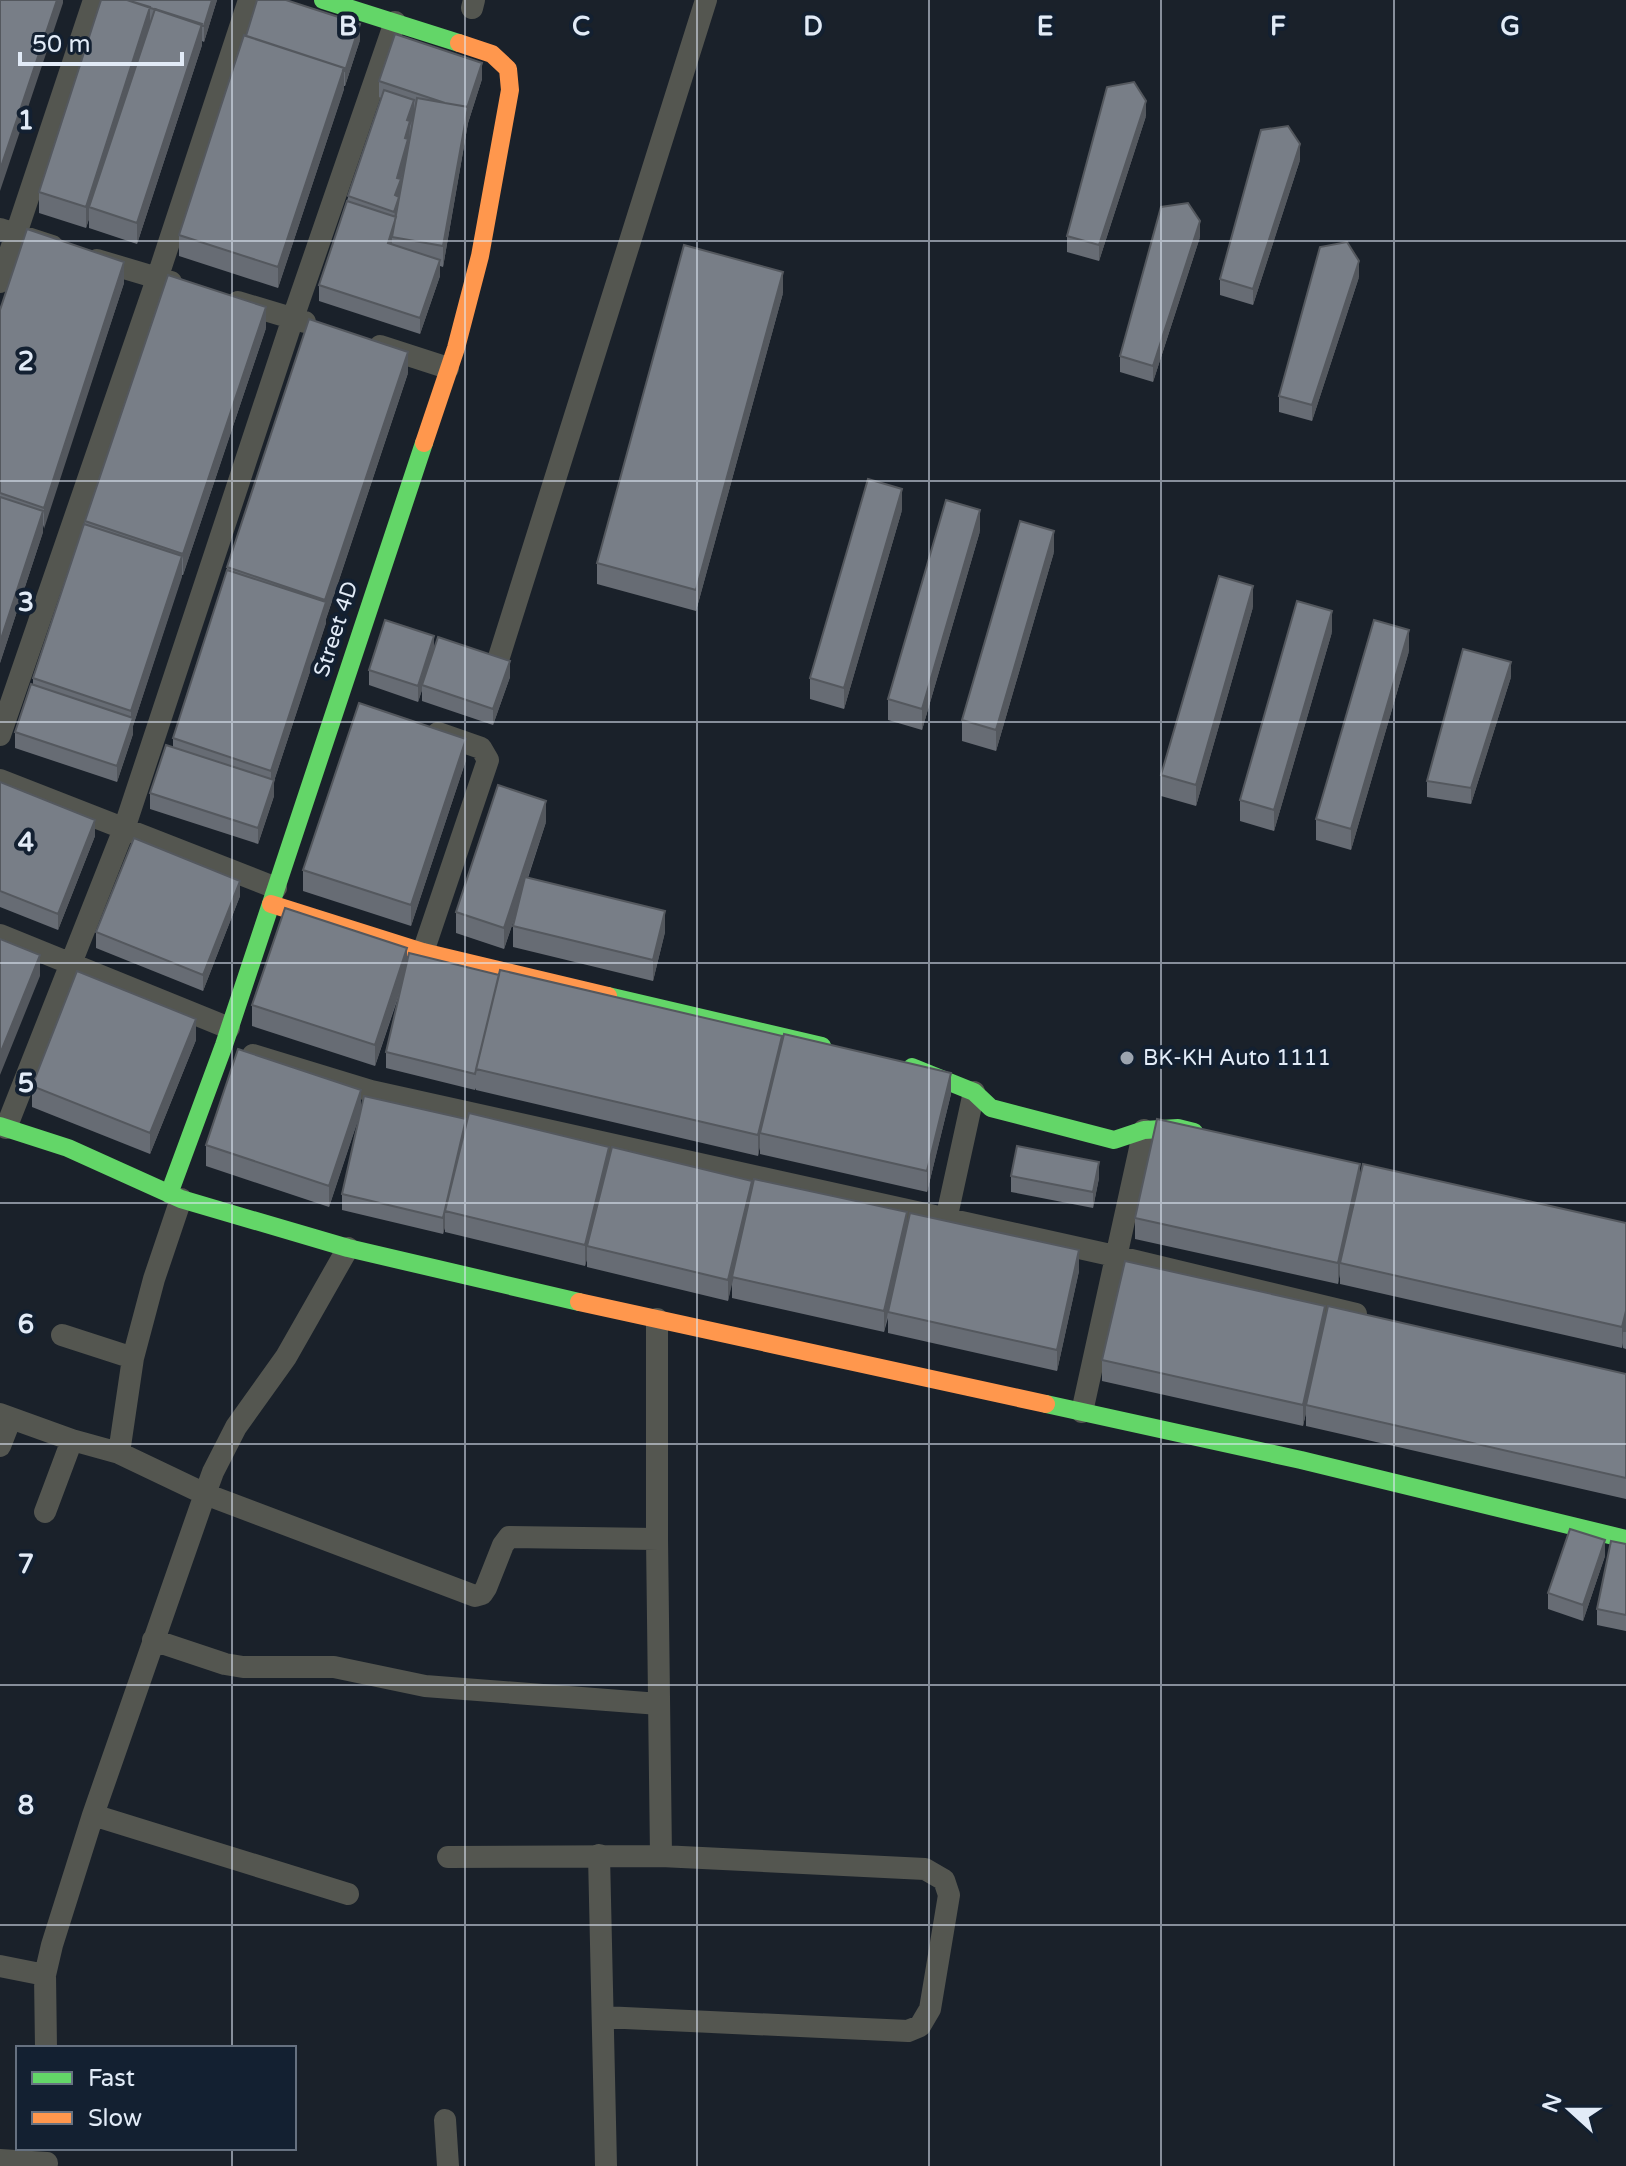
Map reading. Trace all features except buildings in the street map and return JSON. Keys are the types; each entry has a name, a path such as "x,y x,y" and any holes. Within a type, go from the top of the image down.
{"street":[{"path":"0,282 8,232 94,0"},
{"path":"0,735 249,0"},
{"path":"323,0 395,22 293,318 124,829 72,965 3,1127 68,1148 175,1197 348,1248 1301,1460 1626,1539"},
{"path":"499,657 706,0"},
{"name":"Street 4D","path":"175,1197 273,896 345,702 456,348 480,256 510,90 508,69 492,54 395,22"},
{"path":"8,232 188,287"},
{"path":"218,296 322,327"},
{"path":"364,341 448,368"},
{"path":"423,952 488,760 481,748 424,728"},
{"path":"0,780 124,829 273,896 423,952 836,1049"},
{"path":"0,935 226,1037 371,1091 1115,1256 1378,1319"},
{"path":"894,1063 922,1069 974,1092 991,1108 1114,1140 1144,1130 1178,1128 1208,1135"},
{"path":"946,1220 974,1092"},
{"path":"1082,1412 1144,1130"},
{"path":"119,1453 133,1358 175,1197"},
{"path":"46,2046 45,1975 52,1945 93,1815 213,1472 236,1427 286,1357 348,1248"},
{"path":"657,1319 661,1856"},
{"path":"62,1335 133,1358"},
{"path":"0,1446 6,1416 119,1453 205,1494 475,1596 482,1594 486,1588 509,1537 657,1539"},
{"path":"45,1512 72,1440"},
{"path":"153,1640 243,1667 334,1667 425,1686 659,1704"},
{"path":"93,1815 348,1894"},
{"path":"599,1855 606,2166"},
{"path":"448,1857 661,1856 925,1869 944,1880 949,1895 930,2009 920,2026 908,2031 603,2017"},
{"path":"0,1966 45,1975"},
{"path":"445,2120 448,2166"},
{"path":"0,2160 47,2159"}],"traffic: fast":[{"path":"323,0 459,43"},
{"path":"169,1194 224,1045 424,443"},
{"path":"608,996 822,1046"},
{"path":"912,1067 974,1092 991,1108 1114,1140 1144,1130 1178,1128 1194,1132"},
{"path":"0,1126 68,1148 181,1199 348,1248 579,1302"},
{"path":"1046,1404 1301,1460 1626,1539"}],"traffic: slow":[{"path":"424,443 456,348 480,256 510,90 508,69 492,54 459,43"},
{"path":"271,904 423,952 608,996"},
{"path":"579,1302 1046,1404"}],"place":[{"name":"BK-KH Auto 1111","path":"1127,1058"}]}
